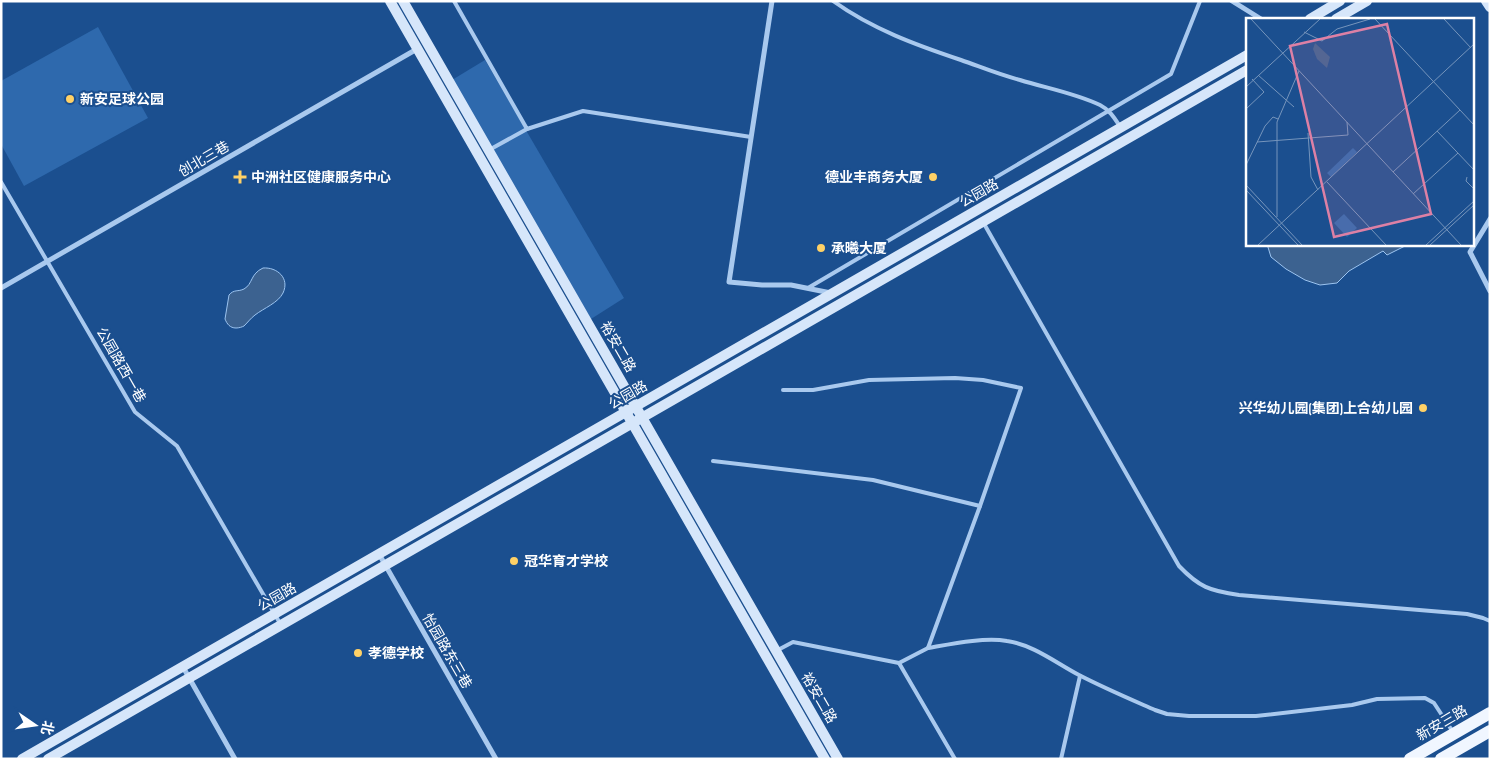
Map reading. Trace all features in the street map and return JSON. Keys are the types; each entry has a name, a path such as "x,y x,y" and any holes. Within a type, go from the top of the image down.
{"main road":[{"name":"裕安二路","path":"390,1 825,759"},
{"name":"裕安二路","path":"403,1 838,759"},
{"path":"1312,18 1340,1"},
{"path":"1338,18 1367,1"},
{"path":"1486,1 1490,7"},
{"name":"公园路","path":"22,759 1246,56"},
{"name":"公园路","path":"48,759 1246,71"},
{"name":"新安三路","path":"1410,759 1490,713"},
{"path":"1442,759 1490,731"}],"street":[{"path":"772,1 729,282 790,285 832,294"},
{"path":"1232,1 1258,18"},
{"name":"创北三巷","path":"1,288 417,48"},
{"path":"1490,219 1470,252 1490,291"},
{"name":"怡园路东三巷","path":"378,554 496,759"},
{"path":"183,666 234,759"}],"lane":[{"path":"454,1 527,129"},
{"path":"833,1 878,29 924,48 1018,80 1064,92 1100,106 1109,111 1121,128"},
{"path":"808,288 1170,74 1200,1"},
{"path":"489,150 527,129 583,111 751,137"},
{"name":"公园路西一巷","path":"1,182 135,412 178,446 281,624"},
{"path":"983,222 1179,566 1191,578 1203,586 1218,592 1466,614 1490,621"},
{"path":"783,390 813,390 869,380 955,378 983,380 1020,388 980,506 928,648"},
{"path":"713,461 873,480 980,506"},
{"path":"766,657 793,642 899,663 928,648 953,643 1008,641 1031,648 1080,676 1167,714 1189,716 1256,716 1352,705 1377,699 1425,698 1434,703 1454,734"},
{"path":"899,663 955,759"},
{"path":"1061,759 1080,676"}],"shaded area":[{"name":"新安足球公园","path":"98,27 148,118 24,186 1,144 1,81"},
{"path":"485,60 624,298 591,319 452,80"},
{"path":"1267,245 1407,245 1387,255 1383,251 1349,271 1337,283 1320,285 1305,280 1286,269 1271,257"},
{"path":"263,268 273,269 281,274 285,288 281,297 255,315 244,326 234,328 230,326 225,319 229,295 247,287 256,273"}],"place":[{"name":"新安足球公园","path":"70,99"},
{"name":"中洲社区健康服务中心","path":"240,177"},
{"name":"德业丰商务大厦","path":"933,177"},
{"name":"承曦大厦","path":"821,248"},
{"name":"兴华幼儿园(集团)上合幼儿园","path":"1423,408"},
{"name":"冠华育才学校","path":"514,561"},
{"name":"孝德学校","path":"358,653"}]}
